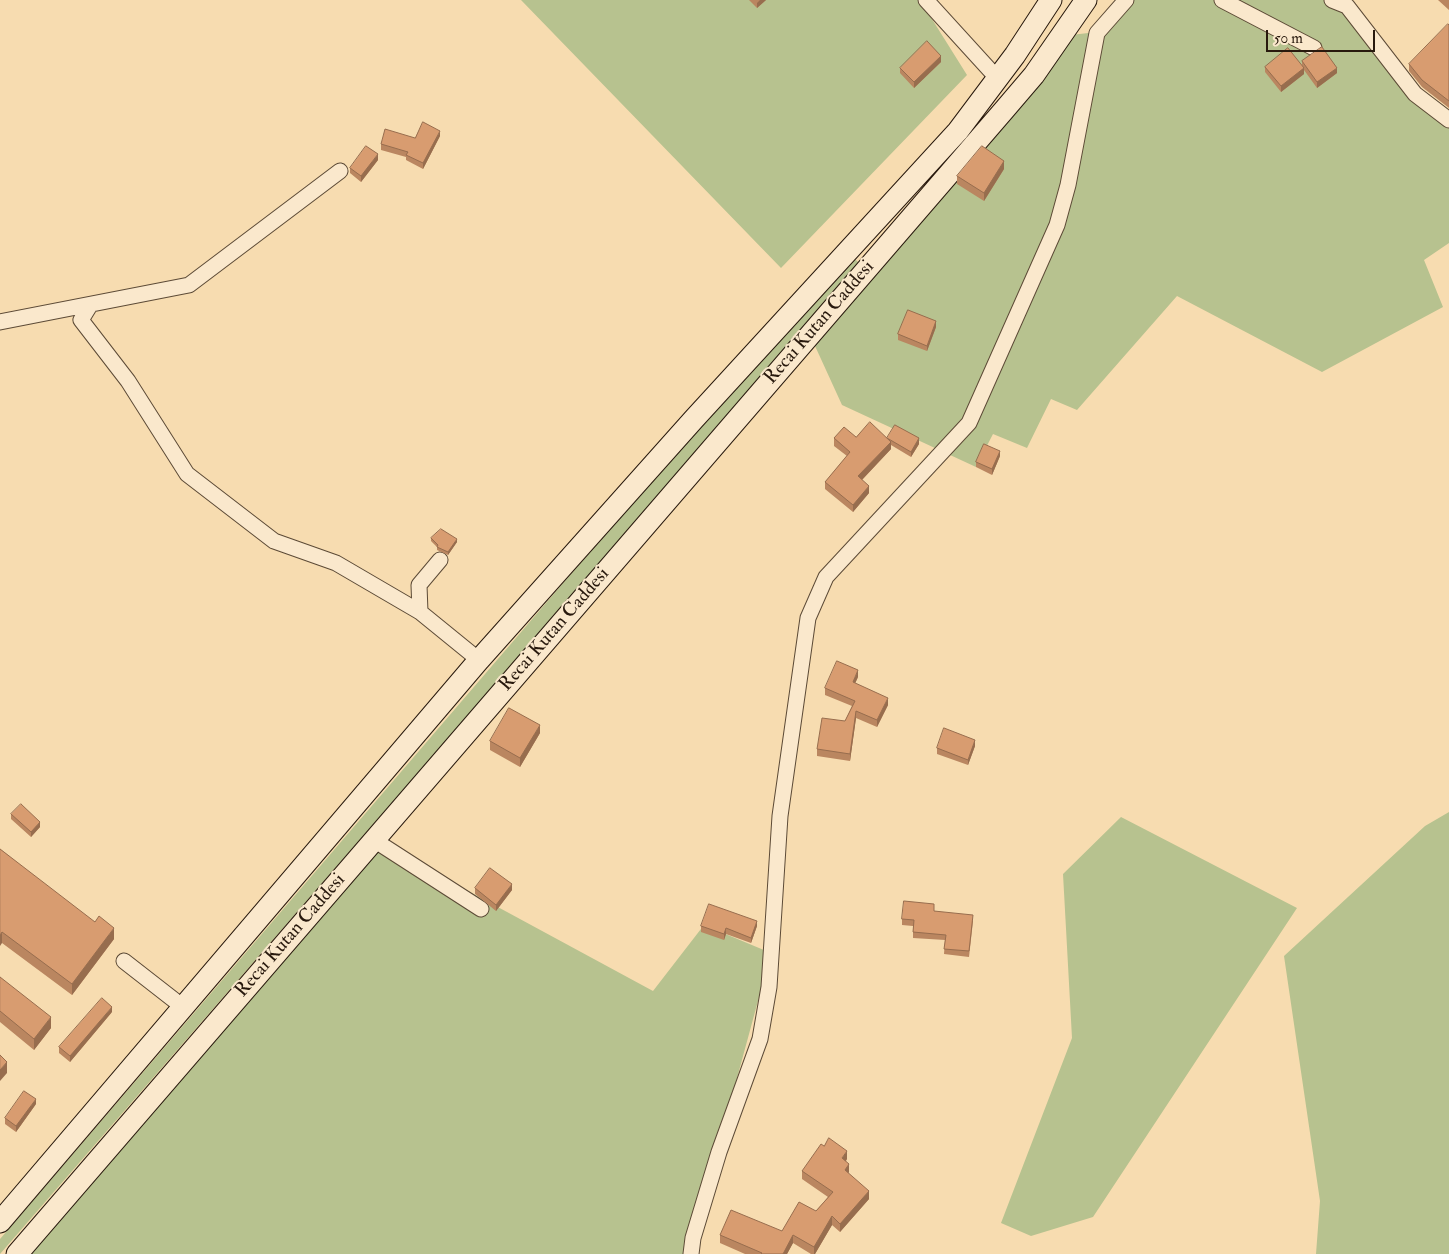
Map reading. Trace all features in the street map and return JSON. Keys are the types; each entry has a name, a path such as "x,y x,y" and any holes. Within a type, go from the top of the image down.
{"main road":[{"name":"Recai Kutan Caddesi","path":"0,1222 479,660 694,419 958,131 998,80 1051,0"},
{"name":"Recai Kutan Caddesi","path":"17,1254 1011,103 1034,75 1086,0"}],"street":[{"path":"926,0 998,80"},
{"path":"691,1254 693,1238 719,1152 760,1039 769,987 780,816 808,618 826,577 969,424 1058,225 1068,185 1097,32 1126,0"},
{"path":"1222,0 1314,48"},
{"path":"1332,0 1346,6 1415,94 1449,120"},
{"path":"0,322 89,307 189,285 340,171"},
{"path":"89,307 81,320 128,381 187,474 274,541 336,562 420,612 479,660"},
{"path":"420,612 420,585 440,560"},
{"path":"374,840 481,909"},
{"path":"124,961 183,1007"}],"green space":[{"path":"521,0 920,0 967,75 781,268"},
{"path":"1126,0 1328,0 1346,6 1415,94 1449,120 1449,243 1424,260 1443,307 1322,372 1177,296 1077,410 1051,399 1027,448 993,434 976,467 842,405 810,335 1062,36 1097,32"},
{"path":"852,256 860,264 0,1254 0,1239 570,575"},
{"path":"1449,812 1449,1254 1316,1254 1320,1201 1284,956 1425,826"},
{"path":"1121,817 1297,908 1093,1217 1031,1236 1001,1223 1072,1038 1063,874"},
{"path":"374,840 653,991 704,925 771,953 705,1196 694,1254 16,1254"}],"building":[{"path":"1448,24 1449,101 1422,80 1409,64"},
{"path":"927,41 941,56 914,82 900,68"},
{"path":"1322,47 1337,68 1317,82 1302,61"},
{"path":"1288,48 1304,68 1281,86 1265,67"},
{"path":"423,122 440,131 423,163 406,155 408,152 381,144 385,129 415,138"},
{"path":"366,146 378,154 361,176 350,168"},
{"path":"982,146 1004,161 984,193 957,176"},
{"path":"908,310 936,321 927,346 898,334"},
{"path":"870,422 891,442 858,476 869,486 853,505 825,482 850,452 834,438 844,427 856,437"},
{"path":"895,425 919,438 911,452 887,438"},
{"path":"984,444 1000,451 992,469 976,462"},
{"path":"441,529 457,539 448,552 437,547 438,545 431,538"},
{"path":"837,661 858,670 853,682 888,698 877,720 856,711 850,754 817,749 822,718 845,721 855,701 825,688"},
{"path":"509,708 540,725 520,758 490,741"},
{"path":"944,728 975,740 968,760 937,748"},
{"path":"21,804 40,822 31,832 11,814"},
{"path":"0,849 95,922 99,916 114,928 72,984 2,932 0,935"},
{"path":"490,868 512,884 496,905 475,888"},
{"path":"904,901 934,904 934,911 973,915 969,951 944,949 946,935 913,932 914,920 902,919"},
{"path":"709,904 757,921 751,938 726,928 724,934 701,926"},
{"path":"0,977 51,1017 34,1039 0,1011"},
{"path":"102,998 112,1007 70,1056 59,1047"},
{"path":"0,1055 7,1062 0,1070"},
{"path":"24,1091 36,1099 16,1126 5,1118"},
{"path":"829,1138 847,1151 842,1158 849,1164 845,1170 869,1191 840,1224 832,1216 814,1247 793,1235 783,1254 761,1254 720,1235 731,1210 782,1231 799,1202 816,1211 833,1192 802,1171 821,1144 824,1146"}]}
